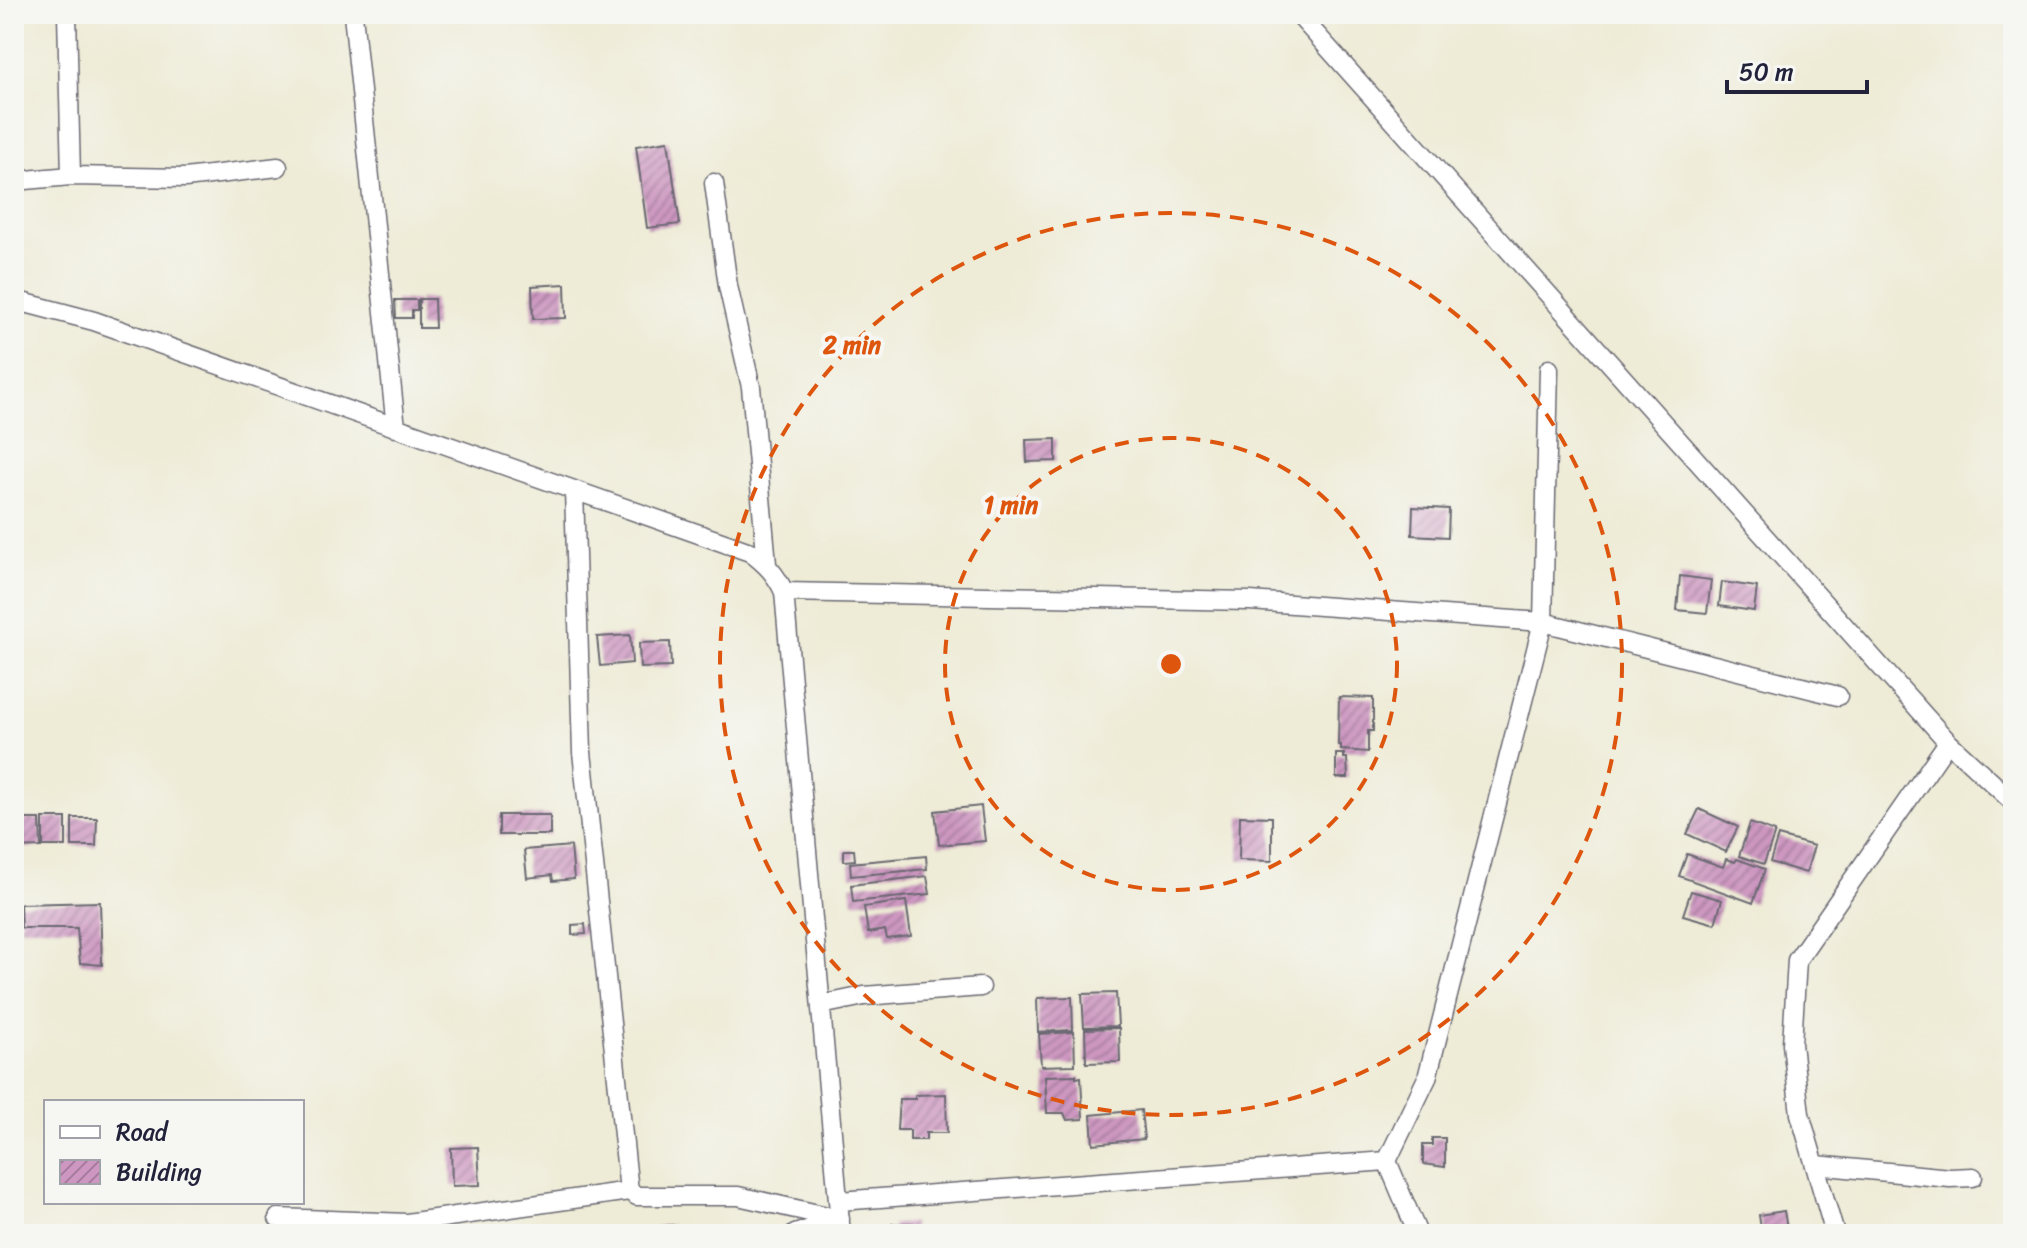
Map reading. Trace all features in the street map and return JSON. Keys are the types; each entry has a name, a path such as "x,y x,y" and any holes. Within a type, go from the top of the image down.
{"street":[{"path":"67,14 71,176"},
{"path":"353,14 396,428"},
{"path":"1298,14 1948,742 2013,802"},
{"path":"14,181 71,176 185,178 278,167"},
{"path":"714,183 728,286 751,387 767,564"},
{"path":"14,300 94,321 750,552 767,564 784,592 840,1218"},
{"path":"1418,1234 1387,1161 1427,1078 1543,622 1549,369"},
{"path":"574,490 582,752 629,1191"},
{"path":"784,592 1250,601 1543,622 1838,696"},
{"path":"1835,1234 1800,1114 1792,1044 1797,960 1948,742"},
{"path":"821,1005 864,996 981,987"},
{"path":"795,1234 840,1218 1387,1161"},
{"path":"1816,1165 1950,1178 1973,1177"},
{"path":"278,1218 407,1223 629,1191 637,1196 738,1196 840,1218"}],"building":[{"path":"668,141 680,224 647,228 636,146"},
{"path":"565,284 566,318 533,319 532,286"},
{"path":"419,299 434,299 435,328 419,328"},
{"path":"395,300 417,300 417,310 412,310 412,318 396,318"},
{"path":"1056,439 1056,461 1027,462 1026,440"},
{"path":"1413,507 1449,509 1448,537 1412,535"},
{"path":"1680,576 1711,580 1707,613 1677,610"},
{"path":"1722,582 1757,587 1754,611 1719,606"},
{"path":"630,635 632,663 600,666 597,637"},
{"path":"670,642 671,667 640,668 639,643"},
{"path":"1339,697 1373,698 1373,731 1368,731 1368,752 1341,750 1341,745 1338,745"},
{"path":"1336,754 1344,754 1347,758 1348,778 1336,778"},
{"path":"981,806 985,841 939,845 935,811"},
{"path":"1699,809 1738,827 1726,852 1687,834"},
{"path":"499,815 550,815 550,835 499,835"},
{"path":"1240,816 1272,817 1272,861 1239,860"},
{"path":"43,818 66,818 66,846 43,846"},
{"path":"72,818 97,818 96,846 72,846"},
{"path":"14,819 40,819 41,847 14,848"},
{"path":"1750,823 1775,832 1764,864 1739,856"},
{"path":"1778,836 1814,846 1806,873 1770,862"},
{"path":"571,846 574,879 553,881 552,875 527,878 524,850"},
{"path":"844,850 854,850 855,860 844,861"},
{"path":"1687,854 1723,867 1726,859 1735,862 1737,859 1765,869 1753,903 1679,876"},
{"path":"926,856 927,869 851,876 850,863"},
{"path":"927,876 930,894 853,902 851,885"},
{"path":"1691,891 1722,900 1715,924 1683,915"},
{"path":"906,901 911,936 887,939 885,930 868,933 864,907"},
{"path":"100,902 102,965 80,963 77,928 21,928 20,904"},
{"path":"585,924 586,934 572,935 572,925"},
{"path":"1116,993 1118,1026 1084,1027 1082,994"},
{"path":"1072,997 1073,1030 1038,1032 1037,998"},
{"path":"1119,1028 1120,1062 1086,1063 1085,1029"},
{"path":"1074,1032 1075,1065 1041,1066 1039,1034"},
{"path":"1076,1075 1076,1078 1081,1077 1083,1119 1067,1120 1064,1113 1047,1113 1045,1076"},
{"path":"946,1094 947,1133 926,1133 926,1140 910,1140 910,1130 897,1130 899,1099"},
{"path":"1141,1110 1144,1139 1093,1144 1091,1115"},
{"path":"1432,1138 1445,1138 1445,1167 1423,1164 1423,1145 1432,1145"},
{"path":"478,1147 480,1185 452,1186 451,1148"},
{"path":"1784,1211 1788,1234 1762,1234 1759,1215"},
{"path":"913,1223 914,1233 893,1234 892,1224"},
{"path":"673,1225 674,1234 661,1234 660,1226"},
{"path":"1946,1227 1948,1234 1918,1234 1918,1232"}]}
